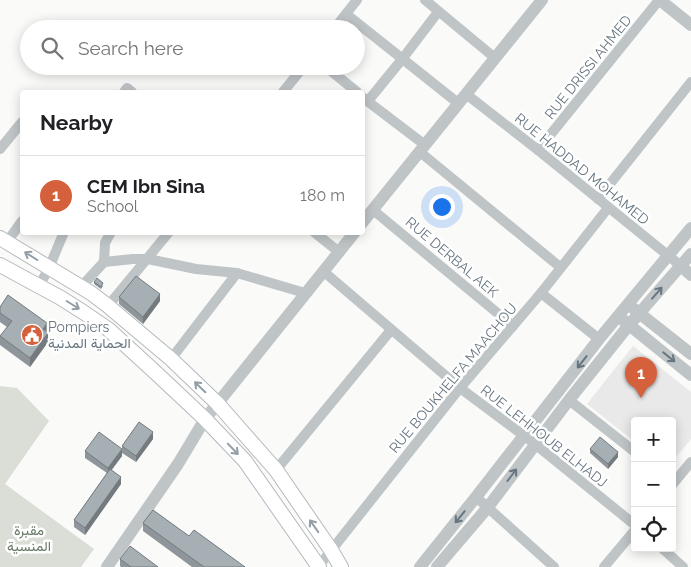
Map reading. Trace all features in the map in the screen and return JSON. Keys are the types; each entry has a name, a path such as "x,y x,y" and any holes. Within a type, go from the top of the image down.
{"main road":[{"path":"4,240 81,287 108,306 171,359 217,403 276,470 341,567"},
{"path":"0,266 39,286 108,329 205,420 245,461 318,567"}],"street":[{"path":"341,20 357,0"},
{"path":"424,0 495,58"},
{"path":"366,216 542,0"},
{"path":"659,0 691,25"},
{"name":"RUE DRISSI AHMED","path":"538,150 659,0"},
{"path":"438,12 403,58 365,99 560,267"},
{"name":"RUE HADDAD MOHAMED","path":"346,14 354,20"},
{"name":"RUE HADDAD MOHAMED","path":"365,29 403,58 538,150 681,266"},
{"path":"286,90 297,75"},
{"path":"337,75 355,90"},
{"path":"598,199 691,82"},
{"path":"0,149 20,124"},
{"name":"RUE BOUKHELFA MAACHOU","path":"318,567 460,388 541,293 608,208"},
{"name":"RUE DERBAL AEK","path":"366,216 513,326"},
{"path":"4,240 20,223"},
{"path":"420,567 599,340 691,228"},
{"path":"39,286 63,235"},
{"path":"81,287 104,262 105,243 109,235"},
{"path":"108,306 167,235"},
{"path":"318,235 338,252"},
{"path":"107,567 178,464 217,403 352,235"},
{"path":"439,567 629,325 691,254"},
{"path":"104,262 148,259 196,269 237,273 305,293"},
{"path":"681,266 691,275"},
{"name":"RUE LEHHOUB ELHADJ","path":"323,271 460,388 524,435 631,522"},
{"path":"171,359 237,273"},
{"path":"541,293 599,340"},
{"path":"629,305 691,354"},
{"path":"618,317 691,375"},
{"path":"276,470 391,330"},
{"path":"569,400 631,449"},
{"path":"676,480 691,462"},
{"path":"476,497 554,567"},
{"path":"604,567 631,535"},
{"path":"667,552 684,567"}],"shaded area":[{"path":"633,346 691,392 691,439 676,457 676,417 631,417 631,439 587,404"}],"green space":[{"name":"مقبرة المنسية","path":"0,386 17,388 49,421 5,484 94,549 81,567 0,567"}],"building":[{"path":"136,276 160,294 143,317 119,297"},
{"path":"97,278 103,283 101,287 94,282"},
{"path":"8,295 47,323 43,329 48,333 30,358 0,336 12,321 0,313 0,307"},
{"path":"139,422 153,432 136,456 122,446"},
{"path":"99,432 122,449 108,468 85,451"},
{"path":"600,437 618,452 608,464 590,449"},
{"path":"110,469 121,477 85,528 74,520"},
{"path":"153,510 189,536 194,530 245,567 204,567 143,523"},
{"path":"130,546 158,567 131,567 120,559"}],"place":[{"name":"Pompiers الحماية المدنية","path":"32,335"},
{"name":"CEM Ibn Sina","path":"641,398"}]}
